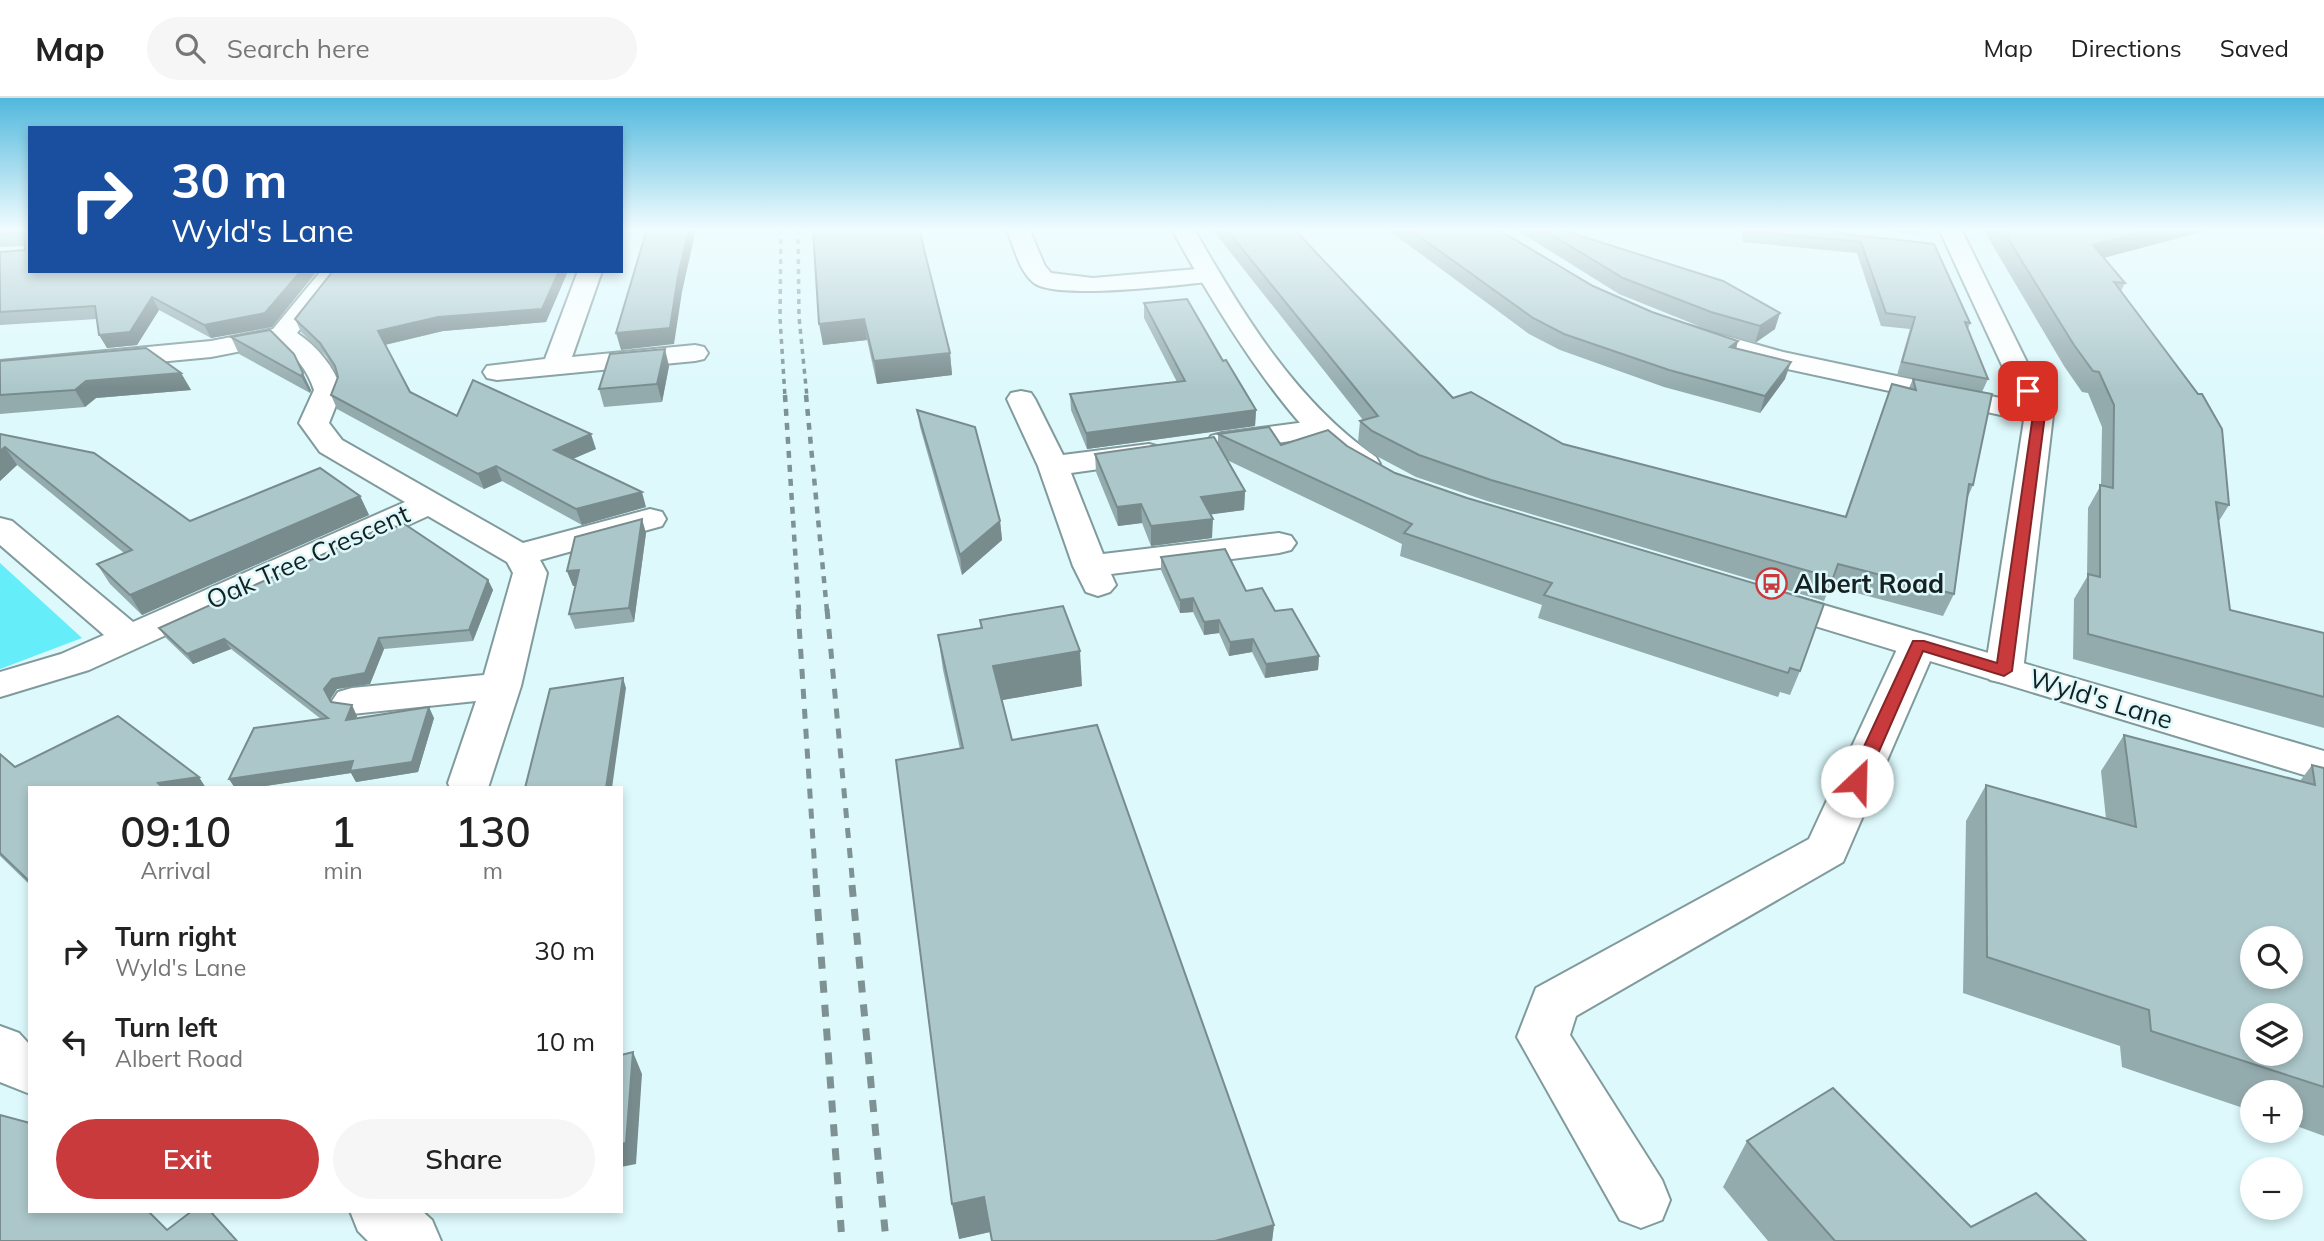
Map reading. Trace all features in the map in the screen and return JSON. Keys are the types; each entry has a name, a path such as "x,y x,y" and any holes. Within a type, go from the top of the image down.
{"street":[{"path":"0,369 211,349 282,335 324,282"},
{"path":"556,365 586,282"},
{"path":"1071,282 1093,285 1124,282"},
{"path":"1213,282 1321,429 1357,460 1392,480"},
{"path":"1970,282 2039,415 2004,671"},
{"path":"1660,324 1707,341 1778,359 2039,415"},
{"name":"Oak Tree Crescent","path":"282,335 310,353 323,373 328,390 314,423 317,431 331,446 429,503"},
{"path":"496,372 695,353"},
{"path":"1021,398 1052,467 1094,576 1279,543"},
{"path":"1052,467 1321,429"},
{"path":"429,503 519,555 530,573 501,687 469,783"},
{"name":"Oak Tree Crescent","path":"0,685 52,671 130,638 429,503"},
{"path":"519,555 650,519"},
{"path":"0,528 130,638"},
{"name":"Wyld's Lane","path":"1736,589 2324,766"},
{"path":"1642,1200 1543,1038 1554,1003 1827,850 1918,645"},
{"path":"352,701 501,687"},
{"path":"0,1049 9,1060 28,1069"},
{"path":"381,1213 411,1241"}],"shaded area":[{"path":"0,563 82,638 0,669"}],"building":[{"path":"0,282 291,282 265,313 204,325 152,297 130,332 99,335 95,306 0,312"},
{"path":"324,282 554,282 542,309 438,317 378,331 410,392 457,416 473,380 591,434 554,450 642,492 576,509 496,466 478,474 331,395 338,377 335,366 320,343 295,319"},
{"path":"631,282 677,282 670,328 616,333"},
{"path":"816,282 932,282 950,353 874,361 864,319 819,324"},
{"path":"1269,282 1344,282 1453,398 1471,392 1563,444 1846,517 1892,384 1916,390 1913,379 1992,394 1973,485 1969,484 1954,594 1838,564 1833,578 1491,480 1419,455 1372,431 1360,421 1378,416"},
{"path":"1483,282 1587,282 1652,312 1738,341 1730,347 1791,362 1765,396 1669,370 1564,334 1533,318"},
{"path":"1634,282 1725,282 1780,313 1760,326 1711,312"},
{"path":"1875,282 1951,282 1970,323 1965,322 1988,379 1902,362 1915,317 1886,313"},
{"path":"2035,282 2114,282 2198,394 2202,394 2222,429 2229,505 2216,502 2230,610 2324,633 2324,697 2088,634 2088,574 2100,577 2100,485 2113,488 2114,405 2099,372 2093,371"},
{"path":"1187,299 1223,361 1226,360 1256,410 1086,433 1070,394 1185,381 1144,303"},
{"path":"270,330 294,354 303,373 301,376 231,337"},
{"path":"146,348 181,373 86,381 75,390 0,395 0,361"},
{"path":"665,349 657,384 599,389 610,354"},
{"path":"917,410 975,427 1000,521 960,555"},
{"path":"1269,427 1281,445 1328,430 1347,446 1395,473 1467,498 1824,604 1800,671 1790,668 1788,673 1544,595 1552,583 1404,533 1412,524 1218,434"},
{"path":"0,434 94,453 190,521 320,468 360,496 130,595 97,564 132,550 5,447 0,451"},
{"path":"1214,437 1245,491 1201,497 1213,519 1151,526 1141,504 1117,507 1095,454"},
{"path":"642,519 629,608 569,614 579,570 567,571 575,537"},
{"path":"403,523 488,580 469,630 379,638 365,673 332,679 324,689 331,702 352,705 346,720 429,707 412,762 350,771 353,761 229,779 254,728 328,718 224,639 187,654 159,628 391,524 396,527"},
{"path":"1225,549 1246,591 1262,588 1275,611 1292,609 1319,656 1266,664 1253,639 1230,642 1219,620 1204,622 1193,598 1180,600 1161,557"},
{"path":"1063,606 1080,651 993,666 1012,740 1097,725 1274,1225 1215,1241 992,1241 984,1197 952,1204 896,760 963,748 938,635 982,628 980,620"},
{"path":"623,678 606,786 526,786 550,689"},
{"path":"118,716 199,777 158,783 161,786 28,786 28,880 0,853 0,754 15,767"},
{"path":"2124,735 2315,785 2312,765 2324,768 2324,1087 2259,1066 2303,1066 2303,1003 2240,1003 2240,1060 2151,1031 2149,1010 1987,957 1986,785 2136,827"},
{"path":"633,1052 626,1143 623,1144 623,1054"},
{"path":"1833,1088 1971,1227 2036,1193 2086,1241 1835,1241 1747,1141"},
{"path":"0,1115 28,1122 28,1213 150,1213 167,1230 189,1213 212,1213 237,1241 0,1241"}],"railway":[{"path":"780,282 785,397"},
{"path":"799,282 799,317 807,397"},
{"path":"785,395 799,611"},
{"path":"806,395 827,611"},
{"path":"798,609 816,887"},
{"path":"827,609 853,887"},
{"path":"816,885 842,1241"},
{"path":"852,885 886,1241"}],"place":[{"name":"Albert Road","path":"1771,584"}],"route":[{"path":"1857,781 1918,645 2004,671 2039,415 2028,391"}]}
